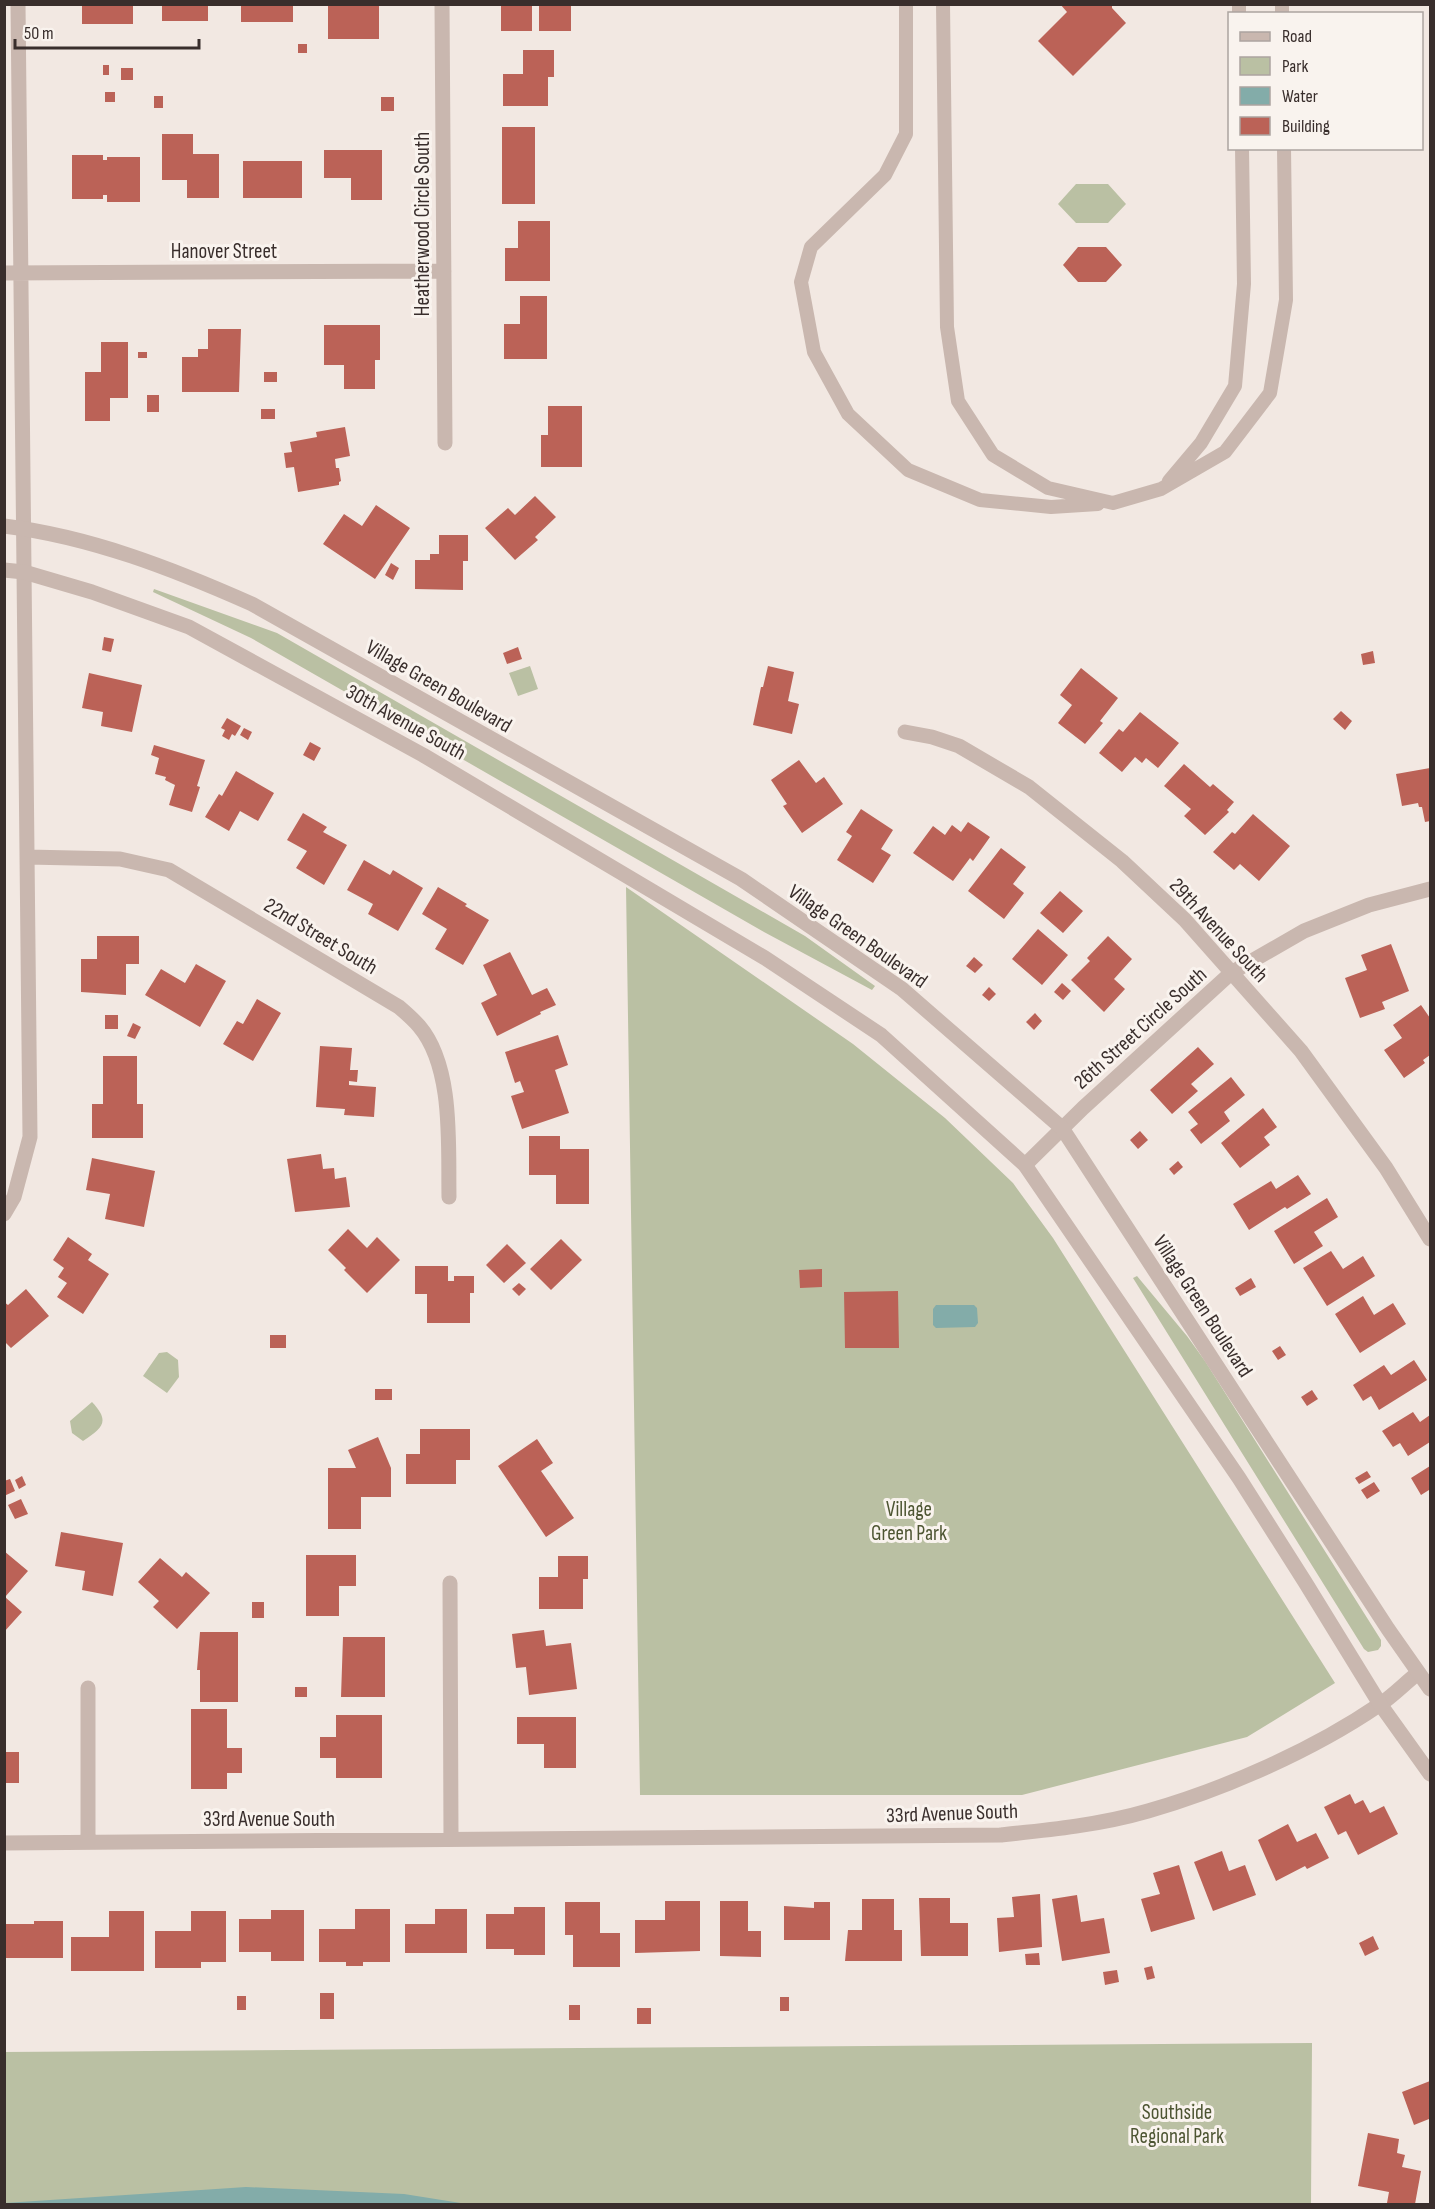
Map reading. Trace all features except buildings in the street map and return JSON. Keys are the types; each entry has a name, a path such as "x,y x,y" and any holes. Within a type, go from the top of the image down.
{"street":[{"path":"4,1214 14,1197 30,1137 18,4"},
{"name":"Heatherwood Circle South","path":"442,4 445,443"},
{"name":"Hanover Street","path":"4,273 444,271"},
{"name":"Village Green Boulevard","path":"4,526 24,528 123,552 252,604 741,879 902,989 1062,1128 1418,1673 1431,1689"},
{"name":"30th Avenue South","path":"4,570 24,572 92,592 189,627 423,754 765,958 880,1035 1025,1165"},
{"name":"29th Avenue South","path":"905,732 932,737 959,746 1029,787 1122,861 1177,912 1301,1051 1386,1168 1431,1239"},
{"name":"22nd Street South","path":"27,857 120,859 170,870 399,1007 420,1027 438,1060 447,1103 449,1197"},
{"name":"26th Street Circle South","path":"1025,1165 1062,1128 1231,973 1304,931 1369,905 1431,889"},
{"path":"1025,1165 1239,1478 1380,1704 1431,1774"},
{"path":"450,1583 450,1839"},
{"name":"33rd Avenue South","path":"4,1843 1000,1835 1072,1827 1147,1811 1222,1785 1304,1749 1380,1704 1418,1673"},
{"path":"88,1688 88,1842"}],"lane":[{"path":"906,4 906,134 885,175 811,248 801,282 814,352 848,414 908,470 980,500 1051,507 1113,503 1161,489 1225,452 1270,393 1286,300 1284,150"},
{"path":"943,4 947,327 958,401 993,455 1048,488 1113,503"},
{"path":"1161,489 1201,443 1235,386 1244,284 1242,150"}],"green space":[{"path":"1076,184 1108,184 1126,204 1108,223 1076,223 1058,204"},
{"path":"154,589 277,633 805,936 875,986 872,990 764,932 251,638 153,592"},
{"path":"530,666 538,689 518,696 509,673"},
{"name":"Village Green Park","path":"626,887 853,1044 945,1118 1013,1183 1053,1238 1335,1683 1247,1737 1022,1795 640,1795"},
{"path":"1137,1276 1205,1361 1381,1640 1378,1650 1368,1652 1364,1649 1133,1278"},
{"path":"167,1352 178,1360 179,1377 167,1393 143,1376 159,1353"},
{"path":"92,1402 103,1420 99,1428 83,1441 72,1433 70,1421"},
{"name":"Southside Regional Park","path":"1312,2043 1311,2204 5,2204 4,2052"}],"water":[{"path":"936,1305 974,1305 977,1308 978,1323 975,1327 936,1328 933,1325 933,1309"},
{"path":"246,2187 404,2194 467,2204 5,2204 5,2203"}]}
